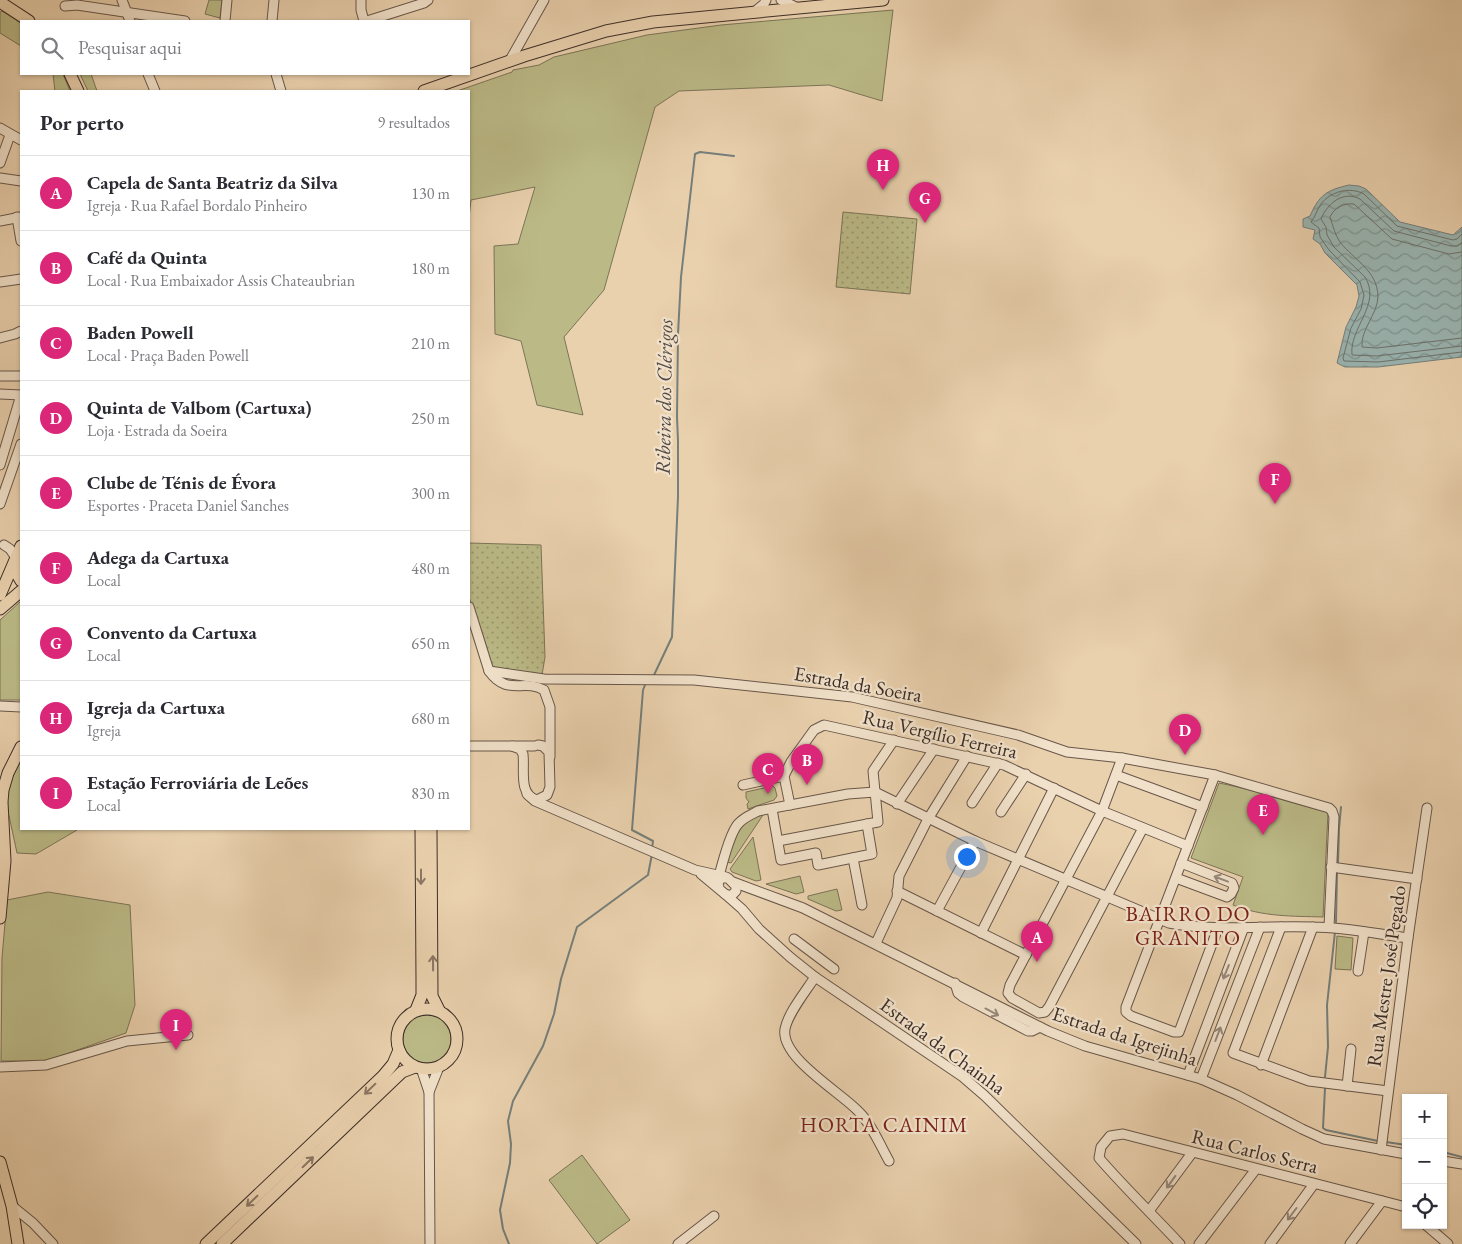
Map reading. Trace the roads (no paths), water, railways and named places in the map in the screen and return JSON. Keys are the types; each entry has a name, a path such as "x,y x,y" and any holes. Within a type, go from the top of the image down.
{"main road":[{"path":"427,90 524,56 606,31 653,22 753,13 770,3 798,8 883,0"},
{"path":"0,2 27,20"},
{"path":"70,75 78,90"},
{"path":"0,595 20,549"},
{"path":"16,560 15,571 20,579"},
{"path":"0,610 20,592"},
{"path":"0,918 5,861 2,802 8,773 20,749"},
{"path":"416,1010 422,996 421,830"},
{"path":"431,830 432,996 439,1010"},
{"path":"428,1008 439,1010 449,1017 456,1027 458,1039 456,1051 449,1061 439,1067 427,1070 418,1068 405,1060 398,1050 396,1038 399,1026 406,1017 416,1010 428,1008"},
{"path":"206,1244 383,1076 393,1064 398,1050"},
{"path":"222,1244 402,1072 418,1068"},
{"path":"0,1162 12,1206 18,1244"}],"street":[{"path":"122,0 130,20"},
{"path":"224,20 227,0"},
{"path":"272,20 274,0"},
{"path":"361,0 361,10 366,20"},
{"path":"369,20 424,3 428,0"},
{"path":"509,62 544,0"},
{"path":"781,0 798,8"},
{"path":"65,6 77,5 178,20"},
{"path":"524,37 524,56"},
{"path":"148,75 155,90"},
{"path":"276,75 281,90"},
{"path":"0,128 20,139"},
{"path":"0,164 10,134"},
{"path":"0,178 20,181"},
{"path":"0,218 19,217"},
{"path":"0,282 20,279"},
{"path":"0,338 20,332"},
{"path":"0,376 20,376"},
{"path":"0,394 20,395"},
{"path":"0,465 20,398"},
{"path":"0,504 20,447"},
{"path":"1,544 10,549 16,560"},
{"path":"470,610 489,671 499,682 506,685 539,687 544,690 550,706 550,802 557,810"},
{"name":"Estrada da Soeira","path":"489,671 544,679 694,680 852,697 1018,735 1067,752 1122,758 1216,775 1329,808 1334,817 1331,867"},
{"path":"0,706 20,707"},
{"name":"Rua Vergílio Ferreira","path":"784,776 791,762 814,730 818,726 824,725 1014,768 1102,811 1188,846"},
{"path":"524,759 527,751 547,741 550,732"},
{"path":"778,841 878,822 873,771 894,740"},
{"path":"470,742 480,746"},
{"path":"470,746 536,745 543,746 549,751 550,757"},
{"path":"512,746 522,751 524,759 524,786 527,794 534,799 541,799 547,795 550,787"},
{"path":"897,804 934,749"},
{"path":"876,943 894,907 899,876 928,819 967,756"},
{"path":"1122,758 1102,811 1010,985 1008,993 1012,998 1039,1013 1045,1012 1049,1007 1143,828"},
{"path":"972,803 998,763"},
{"path":"1000,812 1026,774"},
{"path":"1116,775 1203,807"},
{"path":"1216,775 1126,1007 1126,1012 1131,1016 1174,1032 1179,1032 1218,928"},
{"path":"743,785 784,776 790,805"},
{"path":"981,933 1054,788"},
{"path":"760,892 736,892 731,896 723,883 737,825 746,817 758,811 848,794 875,792 975,841 1108,896 1160,920 1184,926 1218,928 1329,927 1408,938"},
{"name":"Estrada da Igrejinha","path":"527,794 535,801 723,883 746,885 803,908 1040,1027 1085,1046 1201,1079 1237,1095 1319,1137 1402,1153"},
{"name":"Rua Mestre José Pegado","path":"1381,1150 1408,938 1427,808"},
{"path":"772,809 781,860 816,853 818,865 872,854 867,824"},
{"path":"938,911 975,841"},
{"path":"853,858 862,905"},
{"path":"1176,878 1227,897 1234,888 1232,883 1181,864"},
{"path":"1329,927 1331,867 1417,879"},
{"name":"Estrada da Chainha","path":"723,883 742,909 775,945 815,977 963,1077 985,1096 1136,1244"},
{"path":"736,892 742,909"},
{"path":"897,892 1026,955"},
{"path":"1281,926 1233,1054 1309,1081 1388,1091"},
{"path":"1262,1065 1313,926"},
{"path":"1188,1075 1244,927"},
{"path":"1201,1079 1260,927"},
{"path":"1358,971 1364,932"},
{"path":"794,939 814,956 834,969"},
{"path":"805,969 814,956"},
{"path":"815,977 788,1018 784,1031 786,1042 806,1068 859,1112 888,1161"},
{"path":"0,1067 46,1065 127,1041 188,1035"},
{"path":"1347,1086 1351,1048"},
{"path":"430,1244 429,1092 439,1067"},
{"path":"418,1068 429,1092"},
{"name":"Rua Carlos Serra","path":"1149,1211 1124,1188 1099,1158 1101,1147 1110,1136 1123,1134 1402,1206"},
{"path":"1180,1244 1149,1211 1192,1153"},
{"path":"1447,1162 1462,1164"},
{"path":"1199,1244 1256,1169"},
{"path":"1270,1244 1314,1184"},
{"path":"1350,1244 1382,1201"},
{"path":"12,1206 33,1223 53,1244"},
{"path":"678,1244 714,1216"},
{"path":"1429,1229 1436,1240 1448,1244"}],"water":[{"path":"1349,185 1366,189 1400,222 1453,235 1462,227 1462,357 1378,367 1345,367 1337,363 1346,327 1359,296 1357,285 1325,253 1320,244 1313,239 1315,230 1303,227 1303,219 1310,216 1320,198 1329,191"}],"waterway":[{"name":"Ribeira dos Clérigos","path":"654,675 672,637 678,497 678,334 681,277 695,154 700,152 734,156"},
{"name":"Ribeira dos Clérigos","path":"645,685 643,690 632,830 653,841 652,849"},
{"path":"1338,863 1341,807"},
{"name":"Ribeira dos Clérigos","path":"509,1244 503,1229 500,1210 510,1163 511,1144 508,1121 513,1101 543,1046 554,1014 561,979 577,927 648,875 652,854"},
{"path":"1336,922 1337,871"},
{"path":"1325,1077 1328,1047 1327,1005 1335,932"},
{"path":"1325,1088 1323,1128 1378,1141"},
{"path":"1386,1142 1402,1144"},
{"path":"1447,1153 1462,1157"}],"place":[{"name":"Igreja da Cartuxa","path":"883,190"},
{"name":"Convento da Cartuxa","path":"925,223"},
{"name":"Adega da Cartuxa","path":"1275,504"},
{"name":"Quinta de Valbom (Cartuxa)","path":"1185,755"},
{"name":"Café da Quinta","path":"807,785"},
{"name":"Baden Powell","path":"768,794"},
{"name":"Clube de Ténis de Évora","path":"1263,835"},
{"name":"Capela de Santa Beatriz da Silva","path":"1037,962"},
{"name":"Estação Ferroviária de Leões","path":"176,1050"}],"district":[{"name":"BAIRRO DO GRANITO","path":"1188,926"},
{"name":"HORTA CAINIM","path":"884,1125"}]}
